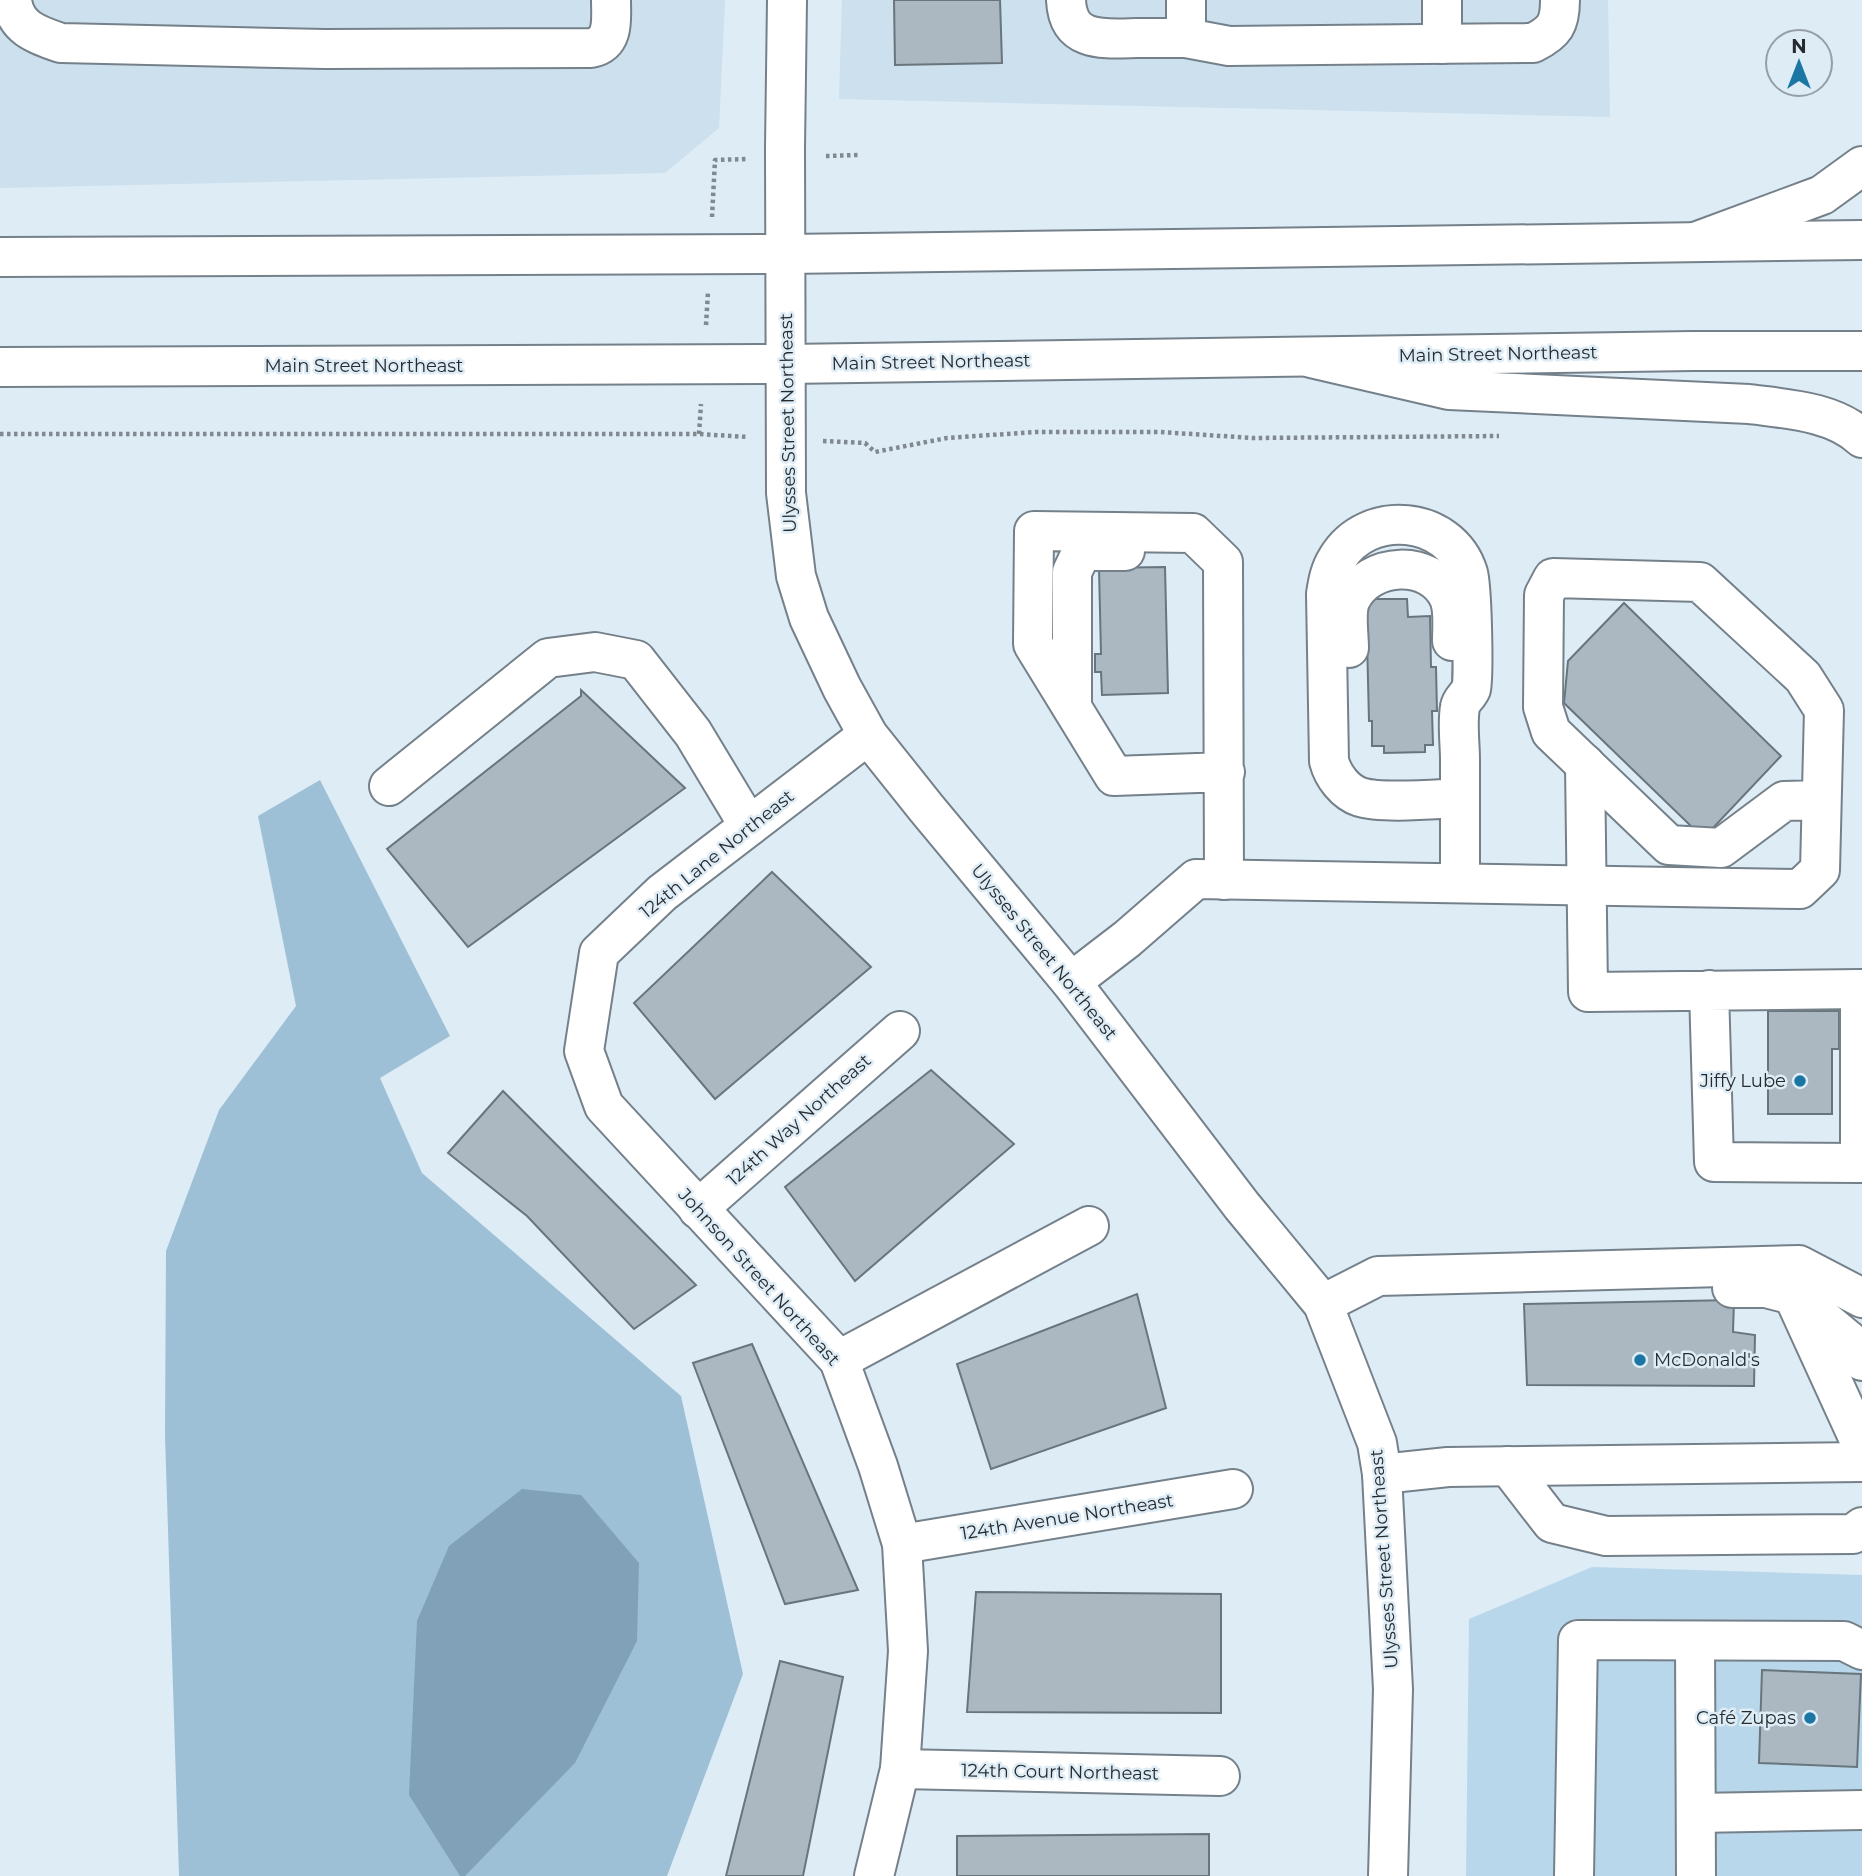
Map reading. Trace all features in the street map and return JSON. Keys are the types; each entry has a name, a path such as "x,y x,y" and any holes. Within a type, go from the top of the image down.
{"main road":[{"path":"12,0 15,17 23,27 61,43 325,49 591,48 602,44 609,35 611,0"},
{"name":"Ulysses Street Northeast","path":"787,0 786,493 796,576 808,618 826,658 868,735 1071,982 1242,1206 1323,1304 1377,1443 1382,1474 1393,1689 1388,1876"},
{"path":"1066,0 1072,24 1083,33 1099,39 1186,38 1229,46 1533,43 1547,36 1557,25 1560,0"},
{"path":"1186,0 1186,38"},
{"path":"1442,0 1442,44"},
{"path":"1695,242 1822,195 1862,166"},
{"path":"0,257 785,254 1862,240"},
{"name":"Main Street Northeast","path":"0,367 786,364 1862,351"},
{"path":"1311,358 1449,390 1749,404 1789,409 1825,417 1862,438"},
{"path":"1460,705 1471,688 1472,593 1468,572 1457,552 1442,538 1422,527 1401,523 1364,532 1337,558 1329,575 1326,594 1329,761 1332,772 1345,788 1361,797 1392,800 1460,798"},
{"path":"1224,880 1225,772 1223,562 1193,533 1034,531 1033,643 1114,776 1225,772"},
{"path":"1361,797 1348,764 1351,577 1361,559 1374,548 1396,544 1416,546 1433,556 1447,575 1453,688 1460,705 1460,882"},
{"path":"1072,707 1072,572 1082,551 1178,551 1223,593"},
{"path":"1071,982 1127,939 1196,879 1800,889 1820,870 1824,710 1803,677 1700,582 1553,578 1544,594 1543,707 1551,732 1669,845 1721,848 1784,801 1821,800"},
{"path":"389,786 548,658 595,652 636,660 693,733 749,826"},
{"name":"124th Lane Northeast","path":"587,1032 599,953 662,893 868,735"},
{"path":"1585,764 1588,992 1709,990 1860,989 1860,1163 1714,1162 1709,990"},
{"name":"124th Way Northeast","path":"698,1209 900,1031"},
{"name":"Johnson Street Northeast","path":"587,1032 584,1051 604,1106 839,1360 878,1466 902,1544 908,1651 900,1769 874,1876"},
{"path":"839,1360 1089,1226"},
{"path":"1323,1304 1378,1276 1799,1265 1862,1298"},
{"path":"1499,1273 1521,1292 1766,1287 1793,1295 1855,1346 1862,1361"},
{"path":"1793,1295 1862,1446"},
{"path":"1382,1474 1448,1467 1862,1462"},
{"path":"1508,1466 1552,1523 1606,1536 1853,1534 1862,1527"},
{"name":"124th Avenue Northeast","path":"902,1544 1233,1489"},
{"path":"1574,1876 1578,1640 1844,1641 1862,1650"},
{"path":"1695,1642 1696,1876"},
{"name":"124th Court Northeast","path":"900,1769 1220,1776"},
{"path":"1696,1813 1862,1810"}],"path":[{"path":"875,452 947,438 1035,432 1160,432 1254,438 1503,436"},
{"path":"0,434 699,434"}],"shaded area":[{"path":"0,0 725,0 719,128 665,173 0,188"},
{"path":"842,0 1608,0 1610,117 839,99"},
{"path":"320,780 450,1036 380,1078 422,1173 681,1396 743,1674 667,1876 179,1876 165,1435 166,1251 219,1110 296,1006 258,816"},
{"path":"522,1489 581,1495 639,1563 637,1641 575,1763 465,1876 460,1876 409,1795 417,1621 449,1546"},
{"path":"1592,1567 1862,1575 1862,1876 1466,1876 1469,1619"}],"building":[{"path":"894,0 1000,0 1002,63 895,65"},
{"path":"1165,567 1168,693 1102,695 1101,672 1095,672 1095,654 1101,654 1099,568"},
{"path":"1366,599 1407,599 1408,617 1430,616 1431,667 1436,667 1437,711 1432,711 1433,745 1425,745 1425,752 1384,753 1384,746 1372,746"},
{"path":"1624,603 1781,756 1712,829 1695,830 1564,703 1568,661"},
{"path":"581,690 685,788 468,947 387,849 581,696"},
{"path":"772,872 871,967 715,1099 634,1003"},
{"name":"Jiffy Lube","path":"1768,1011 1839,1011 1839,1049 1832,1049 1832,1114 1768,1114"},
{"path":"931,1070 1014,1144 855,1281 785,1187"},
{"path":"503,1091 696,1285 634,1329 527,1216 448,1153"},
{"path":"1137,1294 1166,1408 991,1469 957,1364"},
{"name":"McDonald's","path":"1734,1300 1733,1332 1755,1335 1754,1386 1527,1385 1524,1304"},
{"path":"752,1344 858,1590 785,1604 693,1363"},
{"path":"976,1592 1221,1594 1221,1713 967,1712"},
{"path":"780,1661 843,1677 803,1876 726,1876"},
{"name":"Café Zupas","path":"1762,1670 1861,1674 1857,1767 1759,1763"},
{"path":"1209,1834 1209,1876 957,1876 957,1836"}],"place":[{"name":"Jiffy Lube","path":"1800,1081"},
{"name":"McDonald's","path":"1640,1360"},
{"name":"Café Zupas","path":"1810,1718"}]}
